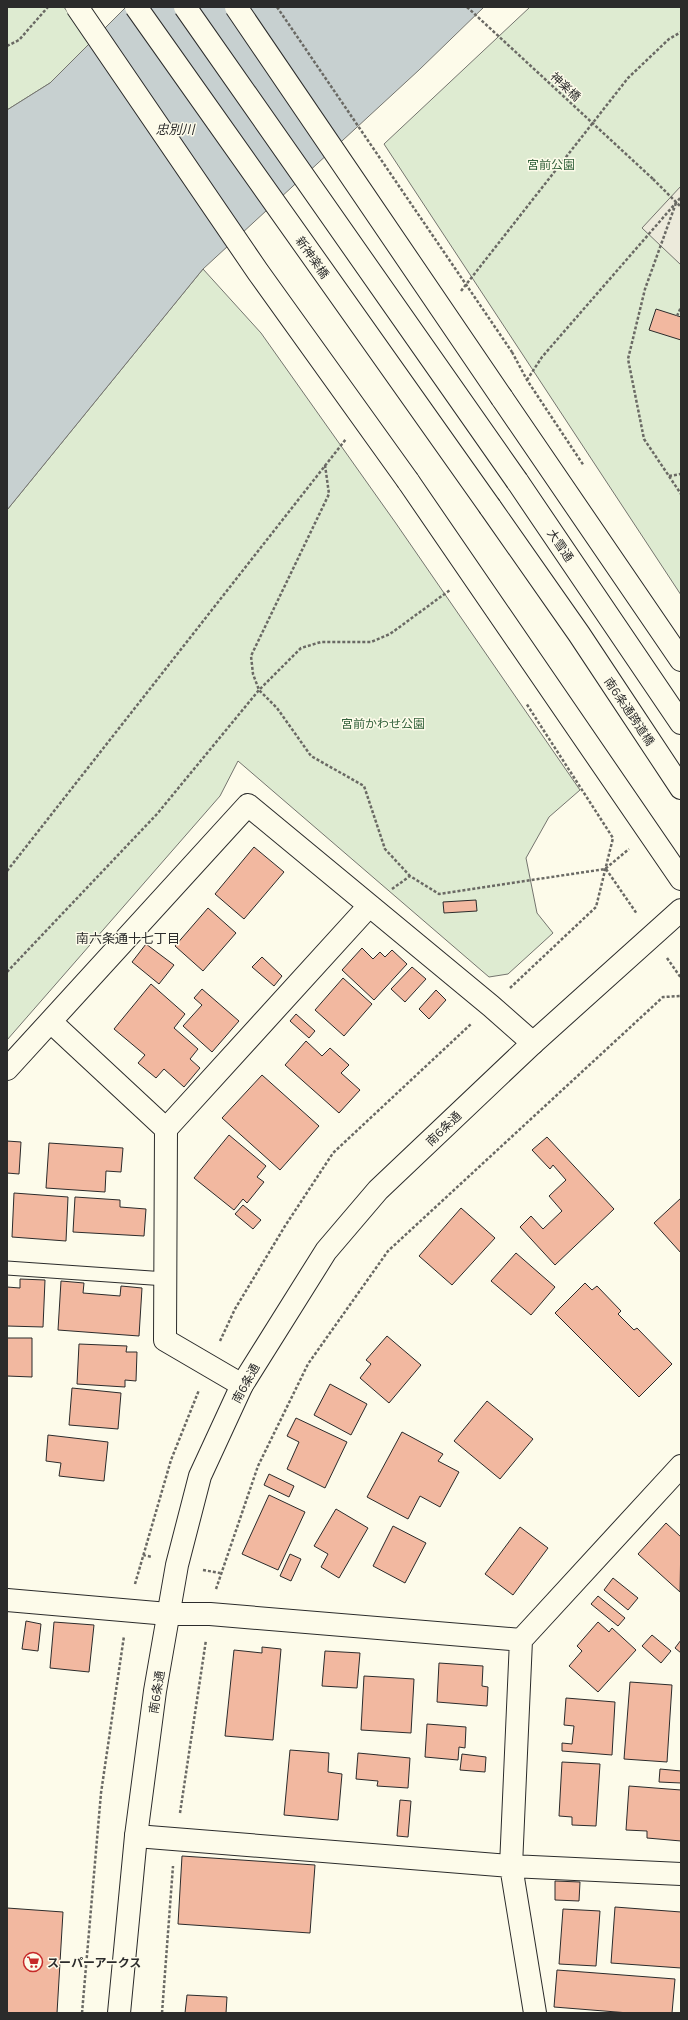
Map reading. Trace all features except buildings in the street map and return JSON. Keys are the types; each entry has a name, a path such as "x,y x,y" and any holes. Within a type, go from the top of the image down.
{"street":[{"path":"77,7 258,272 408,480 681,879"},
{"name":"新神楽橋","path":"136,7 579,634"},
{"name":"大雪通","path":"185,7 517,481 681,723"},
{"path":"236,7 681,660"},
{"name":"南6条通跨道橋","path":"579,634 681,788"},
{"path":"7,1069 248,805 491,1006 533,1043"},
{"path":"242,1385 165,1340 166,1129 369,906"},
{"name":"南6条通","path":"119,2013 136,1836 155,1691 177,1565 200,1476 242,1385 326,1251 378,1190 533,1043 681,910"},
{"path":"51,1022 166,1129"},
{"path":"535,2013 511,1866 521,1640 681,1466"},
{"path":"7,1600 168,1614 210,1614 521,1640"},
{"path":"136,1836 511,1866 681,1874"}],"lane":[{"path":"7,1268 166,1279"}],"path":[{"path":"7,46 19,40 48,7"},
{"path":"277,7 512,352"},
{"name":"神楽橋","path":"467,7 653,179 681,207"},
{"path":"457,296 628,78 669,39 681,32"},
{"path":"527,380 542,357 681,197"},
{"path":"676,203 645,289 628,359 644,440 681,494"},
{"path":"677,316 681,307"},
{"path":"7,871 350,433"},
{"path":"325,465 329,494 251,656 253,674 259,690 277,708 311,756 364,786 385,849 410,876 439,894 605,869"},
{"path":"669,476 681,474"},
{"path":"7,972 158,814 259,690 301,648 321,642 371,642 390,634 452,589"},
{"path":"596,907 612,838"},
{"path":"369,906 410,876"},
{"path":"162,2013 176,1840 210,1614 220,1573 258,1466 308,1364 388,1251 663,998 681,996"}],"green space":[{"path":"7,7 64,7 89,44 50,83 7,110"},
{"name":"宮前公園","path":"530,7 681,7 681,595 384,144"},
{"name":"宮前かわせ公園","path":"203,269 261,333 395,522 580,790 549,817 526,858 537,913 553,933 508,974 489,977 238,761 220,796 7,1040 7,510"}],"shaded area":[{"path":"681,186 681,265 642,228"}],"water":[{"name":"忠別川","path":"126,7 484,7 419,70 203,269 7,510 7,110 50,83"}],"place":[{"name":"スーパーアークス","path":"33,1962"}],"district":[{"name":"南六条通十七丁目","path":"128,938"}]}
